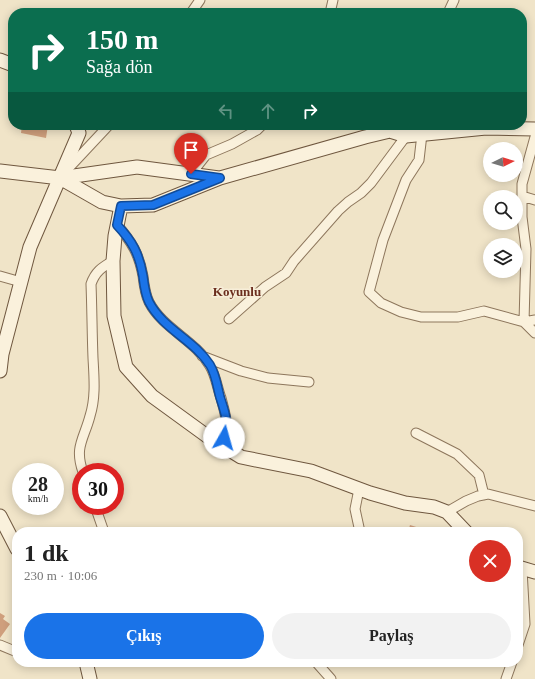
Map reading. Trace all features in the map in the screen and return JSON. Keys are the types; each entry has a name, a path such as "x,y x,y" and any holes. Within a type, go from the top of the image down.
{"street":[{"path":"0,371 2,354 30,247 79,133 78,130"},
{"path":"60,178 104,130"},
{"path":"191,174 206,156 257,130"},
{"path":"60,178 102,202 121,206 153,205 220,178 366,137 385,130"},
{"path":"395,130 406,136 465,130"},
{"path":"422,134 419,160 406,180 385,233 369,292 381,303 401,312 421,317 458,318 484,311 524,322 535,320"},
{"path":"228,319 265,287 286,273 294,261 338,211 371,183 406,136"},
{"path":"522,190 522,184 535,137"},
{"path":"0,172 60,178 137,167 220,178"},
{"path":"523,196 535,200"},
{"path":"121,206 117,225 113,261 114,316 126,367 152,396 207,436 241,457 311,471 359,489 405,503 434,507 447,512 461,527"},
{"path":"523,220 531,248 524,322 535,334"},
{"path":"117,225 135,247 142,269 145,292 148,301 155,312 160,319 194,346 209,365 216,377 218,391 227,417 227,427 221,445"},
{"path":"80,463 79,452 90,417 94,390 91,284 94,276 101,268 113,261"},
{"path":"0,276 21,282"},
{"path":"201,355 268,378 309,382"},
{"path":"416,433 456,454 479,475 484,495"},
{"path":"359,489 355,509 359,527"},
{"path":"447,512 466,501 488,494 535,506"},
{"path":"98,515 102,527"},
{"path":"0,516 12,539"},
{"path":"523,569 535,572"},
{"path":"523,602 525,624 523,630"},
{"path":"0,645 12,650"},
{"path":"87,667 90,679"},
{"path":"320,667 331,679"},
{"path":"506,679 510,667"}],"building":[{"path":"21,130 47,130 46,138 21,133"},
{"path":"0,613 5,616 3,619 10,624 0,638"}],"district":[{"name":"Koyunlu","path":"237,291"}],"route":[{"path":"191,174 220,178 153,205 121,206 117,225 135,247 142,269 145,292 148,301 155,312 160,319 194,346 209,365 216,377 218,391 227,417 227,427 224,438"}]}
